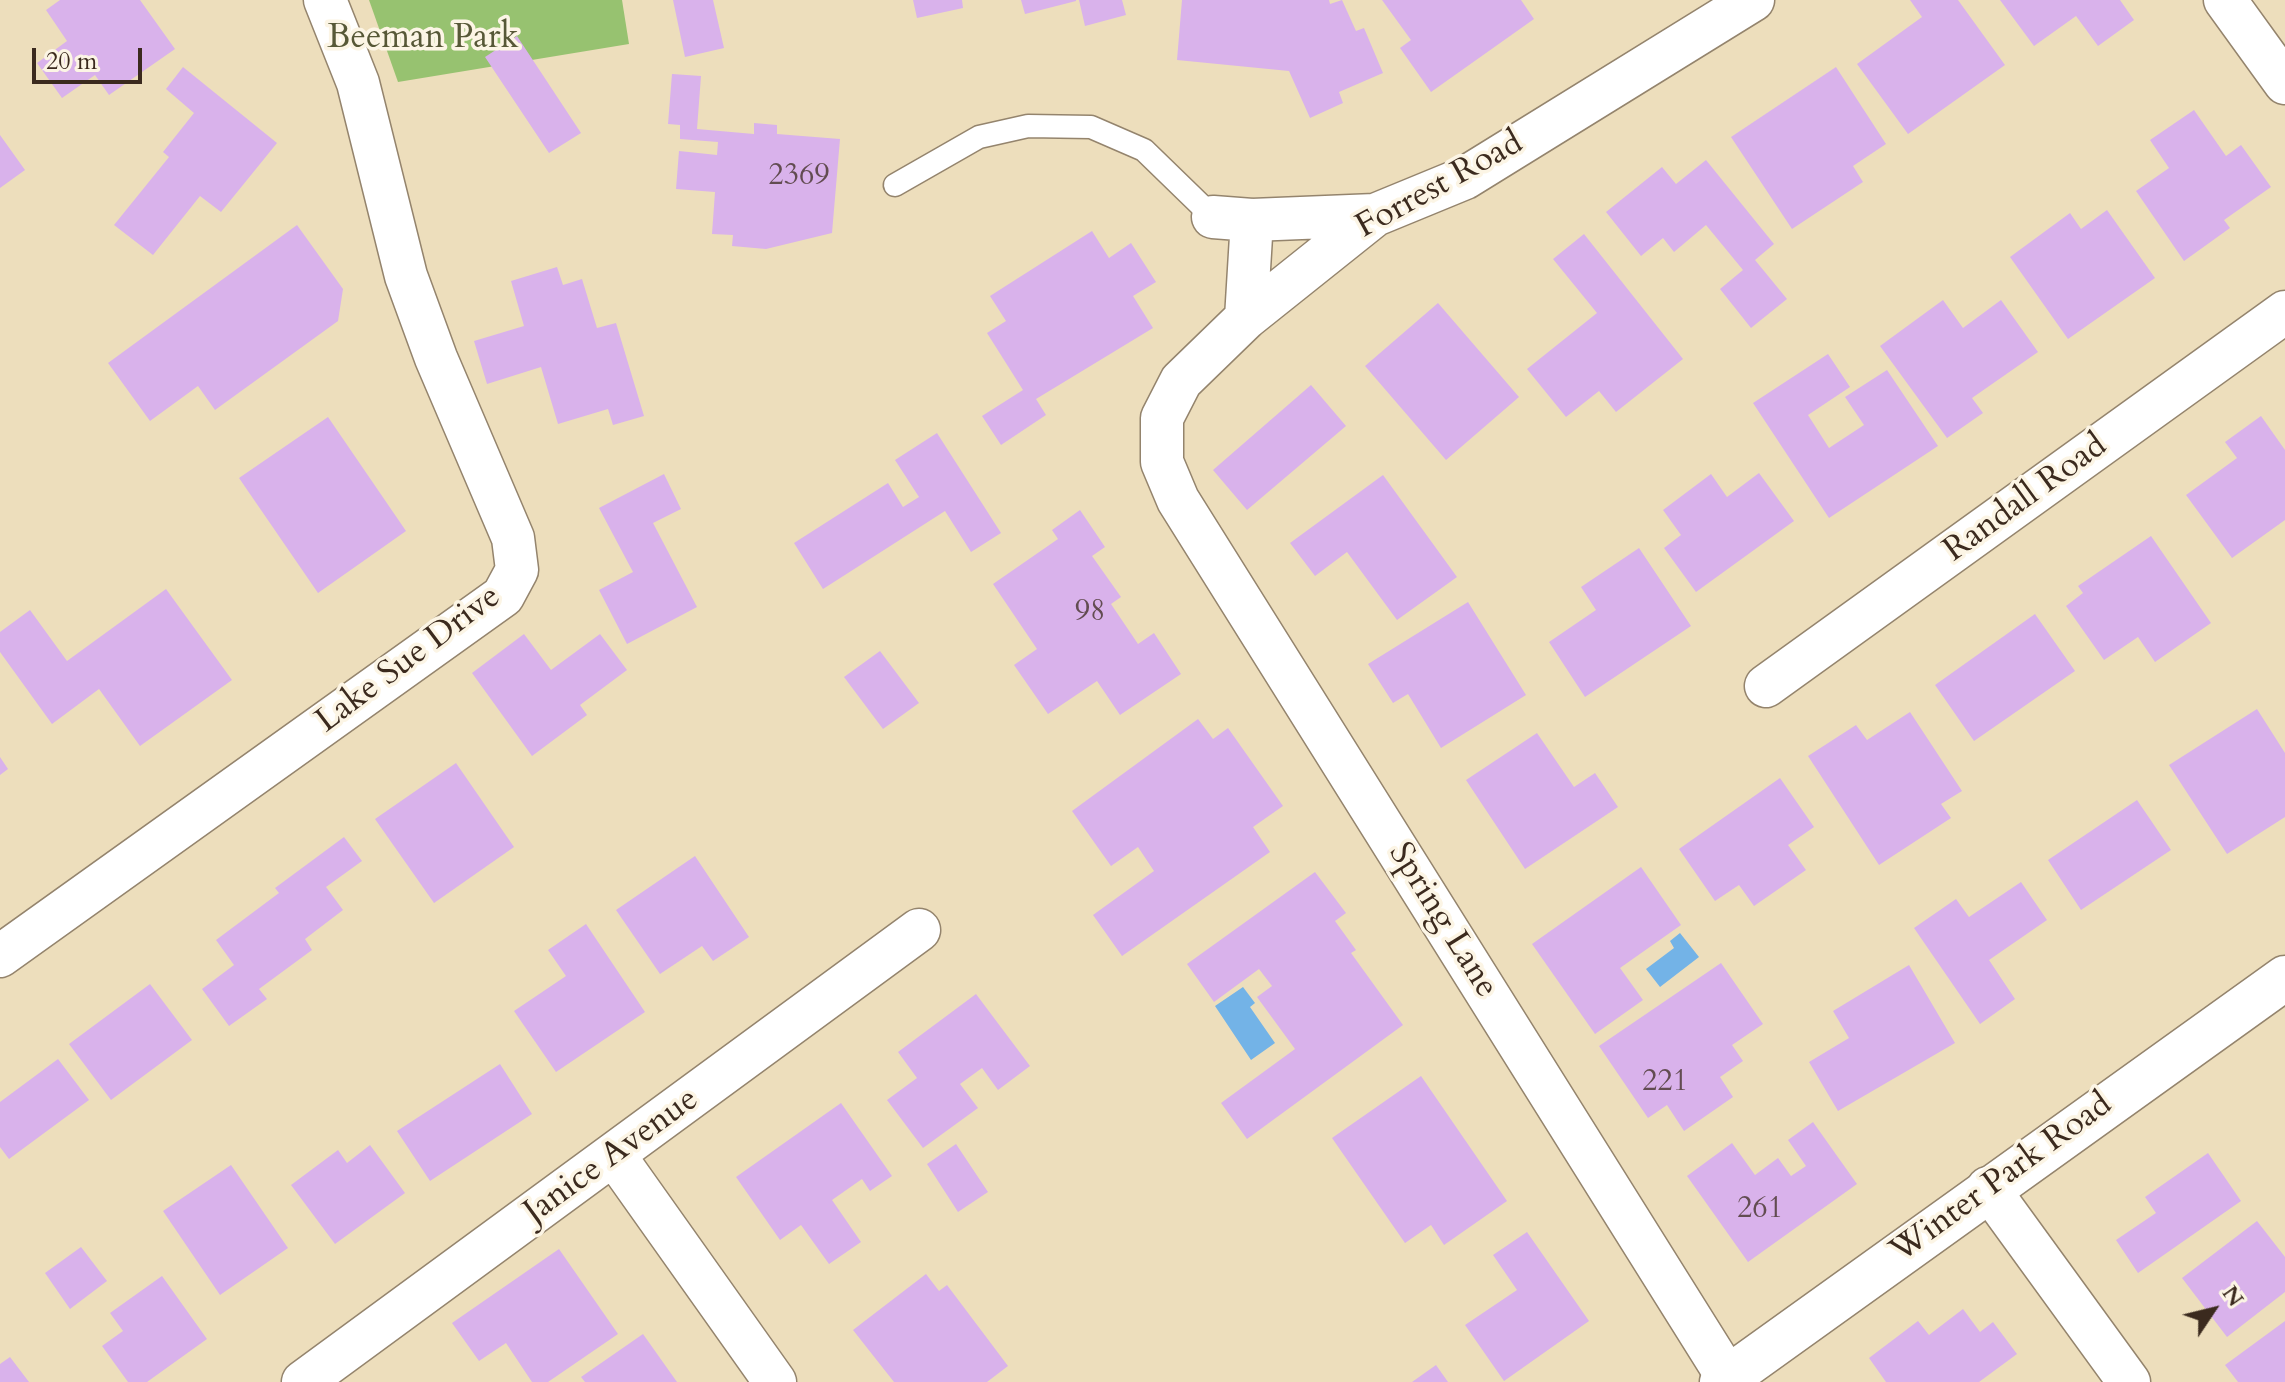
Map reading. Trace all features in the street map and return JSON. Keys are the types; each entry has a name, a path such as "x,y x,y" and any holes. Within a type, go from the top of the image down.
{"street":[{"name":"Lake Sue Drive","path":"0,956 503,596 517,570 513,538 436,358 406,276 358,83 325,0"},
{"name":"Forrest Road","path":"1162,462 1162,418 1181,381 1246,318 1375,215 1465,178 1753,0"},
{"path":"2225,0 2285,83"},
{"path":"1246,318 1232,218 1375,215"},
{"name":"Randall Road","path":"1766,686 2285,312"},
{"name":"Spring Lane","path":"1162,462 1186,514 1725,1380"},
{"name":"Janice Avenue","path":"303,1382 919,930"},
{"name":"Winter Park Road","path":"1725,1380 1988,1188 2285,978"},
{"path":"614,1155 775,1382"},
{"path":"1988,1188 2129,1382"}],"lane":[{"path":"895,185 979,137 1028,126 1091,127 1144,150 1232,218"}],"green space":[{"name":"Beeman Park","path":"369,0 622,0 629,44 398,82"}],"water":[{"path":"1680,933 1699,957 1660,987 1646,969 1674,948 1670,941"},
{"path":"1243,987 1255,1003 1250,1007 1275,1043 1251,1060 1215,1006"}],"building":[{"path":"60,0 140,0 175,49 109,95 95,75 62,98 37,63 67,41 46,10"},
{"path":"673,0 713,0 724,48 685,57"},
{"path":"913,0 962,0 963,8 917,18"},
{"path":"1021,0 1076,0 1076,1 1025,14"},
{"path":"1079,0 1122,0 1126,15 1085,26"},
{"path":"1182,0 1329,0 1330,4 1342,0 1356,31 1364,28 1383,73 1339,92 1343,103 1310,118 1289,71 1177,60"},
{"path":"1382,0 1521,0 1534,19 1431,92 1400,48 1411,40"},
{"path":"1910,0 1958,0 2005,65 1908,134 1857,64 1922,17"},
{"path":"2000,0 2120,0 2134,20 2098,46 2076,16 2034,46"},
{"path":"517,36 581,133 549,153 485,57"},
{"path":"183,67 277,143 221,212 200,196 153,255 114,225 169,157 163,152 194,113 166,89"},
{"path":"1836,67 1886,144 1853,166 1863,182 1792,229 1731,137"},
{"path":"672,74 701,76 697,129 754,134 754,123 777,125 777,134 840,139 832,233 766,249 732,246 733,235 712,234 715,192 676,189 679,151 717,155 718,142 680,139 680,125 668,124"},
{"path":"2194,110 2226,156 2241,145 2271,187 2224,220 2230,228 2184,261 2136,191 2169,168 2150,140"},
{"path":"0,135 25,170 0,188"},
{"path":"1706,160 1774,244 1755,260 1787,299 1751,328 1720,289 1743,270 1706,225 1674,252 1663,238 1641,256 1606,212 1662,167 1676,184"},
{"path":"2107,210 2155,278 2068,339 2010,257 2070,213 2081,229"},
{"path":"297,225 343,289 338,321 215,410 198,386 150,421 108,363"},
{"path":"1092,231 1109,258 1131,243 1156,282 1133,296 1153,328 1036,399 1046,415 1001,445 982,416 1023,390 987,333 1006,321 990,296"},
{"path":"1584,234 1683,359 1616,412 1599,391 1566,417 1527,369 1597,313 1553,259"},
{"path":"557,267 563,285 582,279 597,328 616,323 644,416 613,425 608,409 558,424 541,367 487,384 474,341 524,326 511,281"},
{"path":"1943,300 1963,328 2001,300 2038,352 1972,398 1983,413 1947,438 1880,346"},
{"path":"1438,303 1519,397 1446,460 1365,366"},
{"path":"1828,354 1850,387 1808,415 1829,448 1864,425 1845,397 1887,370 1938,446 1829,518 1753,403"},
{"path":"1311,385 1346,426 1247,510 1213,470"},
{"path":"2261,416 2285,450 2285,520 2232,558 2186,495 2237,458 2225,442"},
{"path":"328,417 406,531 318,593 239,478"},
{"path":"937,433 1001,533 971,552 945,511 823,589 794,543 888,483 903,507 919,497 895,460"},
{"path":"1759,473 1794,521 1696,592 1664,548 1681,535 1663,510 1711,474 1727,497"},
{"path":"664,474 681,509 653,523 697,607 627,644 599,590 633,572 599,508"},
{"path":"1383,475 1457,577 1397,620 1347,552 1315,576 1290,543"},
{"path":"1080,510 1105,547 1092,556 1121,597 1111,604 1138,644 1154,633 1181,674 1120,715 1097,681 1048,714 1014,665 1037,649 993,584 1058,539 1052,530"},
{"path":"2151,536 2211,623 2155,662 2138,637 2104,660 2066,606 2083,593 2078,586"},
{"path":"1639,548 1691,626 1585,697 1549,642 1596,610 1581,587"},
{"path":"166,589 232,680 140,746 99,689 52,724 0,652 0,632 30,610 67,661"},
{"path":"1468,602 1526,695 1441,748 1408,694 1393,703 1368,664"},
{"path":"2035,614 2075,671 1974,741 1935,685"},
{"path":"524,634 551,670 600,634 627,670 580,705 587,715 532,756 472,673"},
{"path":"880,651 919,703 883,729 844,677"},
{"path":"2257,709 2285,753 2285,817 2227,854 2169,765"},
{"path":"1910,712 1962,791 1941,804 1951,818 1879,865 1808,756 1856,725 1867,740"},
{"path":"1198,719 1213,739 1228,728 1283,806 1253,827 1270,852 1122,956 1093,915 1154,871 1138,847 1111,866 1072,811"},
{"path":"1537,733 1574,787 1595,773 1618,807 1525,869 1466,780"},
{"path":"0,757 8,769 0,775"},
{"path":"456,763 514,847 434,903 375,819"},
{"path":"1780,778 1814,827 1788,845 1806,870 1754,906 1739,885 1715,901 1679,849"},
{"path":"2137,800 2171,850 2081,910 2048,860"},
{"path":"344,837 362,861 326,887 343,910 305,939 312,950 259,989 267,999 229,1026 202,989 234,965 216,940 279,893 275,888"},
{"path":"695,856 749,937 713,961 702,946 660,974 616,910"},
{"path":"1641,867 1681,925 1620,968 1643,1000 1595,1034 1532,944"},
{"path":"1315,872 1346,913 1335,921 1356,950 1351,953 1403,1025 1247,1139 1221,1103 1295,1049 1257,997 1272,986 1259,969 1214,1002 1187,964"},
{"path":"2021,882 2047,920 1989,960 2015,999 1980,1024 1914,928 1956,899 1969,917"},
{"path":"586,924 645,1012 556,1072 514,1011 566,976 548,950"},
{"path":"1721,963 1763,1024 1732,1045 1743,1061 1720,1077 1733,1097 1684,1131 1667,1105 1648,1118 1599,1046"},
{"path":"1909,965 1955,1043 1838,1111 1809,1062 1849,1038 1833,1011"},
{"path":"150,984 192,1040 111,1100 69,1044"},
{"path":"976,994 1030,1066 998,1090 982,1068 960,1084 978,1108 923,1148 887,1100 917,1078 898,1052"},
{"path":"58,1059 89,1100 9,1159 0,1147 0,1102"},
{"path":"500,1064 532,1114 430,1181 397,1131"},
{"path":"1421,1076 1507,1201 1444,1245 1431,1225 1405,1243 1332,1138"},
{"path":"841,1103 892,1176 870,1191 862,1179 832,1200 861,1242 829,1264 801,1225 780,1240 736,1177"},
{"path":"1813,1122 1857,1184 1748,1262 1687,1176 1732,1143 1755,1175 1778,1158 1791,1176 1806,1166 1788,1140"},
{"path":"956,1144 988,1192 958,1212 927,1164"},
{"path":"370,1145 405,1193 335,1244 291,1185 338,1150 347,1163"},
{"path":"2208,1153 2241,1201 2138,1273 2116,1240 2156,1213 2145,1197"},
{"path":"231,1165 288,1248 220,1295 163,1211"},
{"path":"2257,1221 2285,1257 2285,1292 2227,1337 2182,1278"},
{"path":"1527,1232 1589,1321 1504,1381 1465,1325 1517,1290 1493,1255"},
{"path":"81,1247 107,1281 70,1309 45,1273"},
{"path":"559,1249 618,1334 548,1382 532,1382 506,1343 479,1361 452,1323"},
{"path":"926,1274 939,1291 947,1285 1008,1366 987,1382 894,1382 853,1330"},
{"path":"162,1276 207,1339 147,1382 128,1382 102,1346 123,1331 110,1313"},
{"path":"1963,1309 1980,1332 1993,1322 2017,1354 1979,1382 1886,1382 1869,1358 1918,1321 1929,1335"},
{"path":"2285,1321 2285,1382 2238,1382 2225,1365"},
{"path":"643,1334 677,1382 585,1382 581,1377"},
{"path":"10,1357 29,1382 0,1382 0,1364"},
{"path":"1436,1365 1448,1382 1412,1382"}]}
